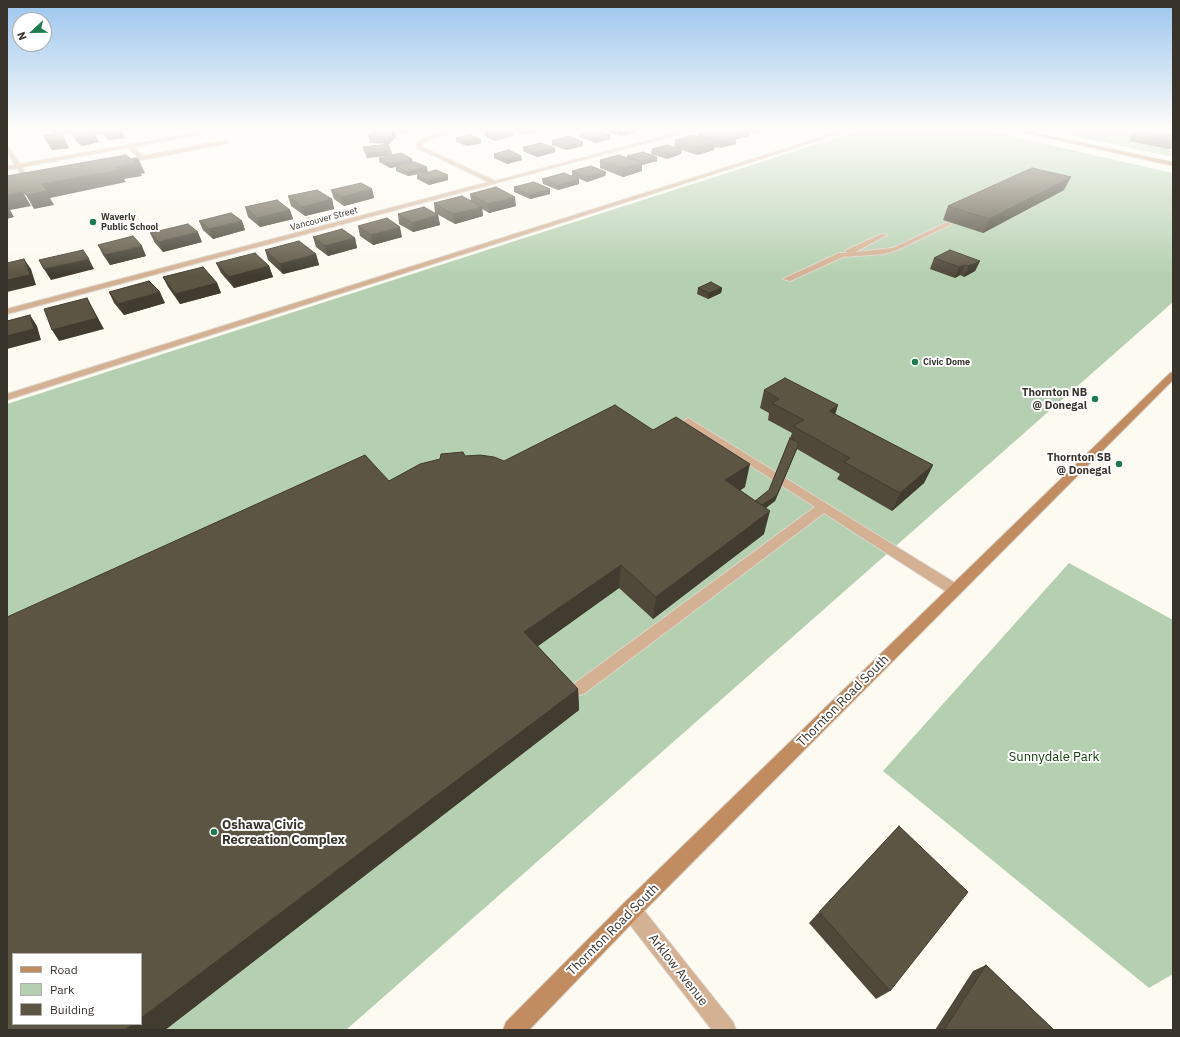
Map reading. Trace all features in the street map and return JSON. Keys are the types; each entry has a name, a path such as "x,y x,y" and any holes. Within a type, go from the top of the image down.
{"main road":[{"name":"Thornton Road South","path":"514,1030 631,910 1173,375"}],"street":[{"path":"22,178 23,181 40,178"},
{"path":"485,178 495,183"},
{"name":"Vancouver Street","path":"7,312 512,178"},
{"path":"7,397 696,178"},
{"path":"842,255 884,252 895,249 948,224"},
{"path":"787,279 884,235"},
{"path":"688,421 955,590"},
{"path":"580,688 823,507"},
{"name":"Arklow Avenue","path":"631,910 725,1030"}],"green space":[{"name":"Oshawa Civic Recreation Complex","path":"710,178 1173,178 1173,302 346,1030 7,1030 7,404"},
{"name":"Sunnydale Park","path":"1069,563 1173,620 1173,974 1149,988 883,771"}],"building":[{"path":"7,178 73,178 42,184 47,191 26,195 23,192 7,195"},
{"path":"423,178 437,178 428,181"},
{"path":"577,178 579,179 558,186 542,179"},
{"path":"1009,178 1068,178 989,219 948,206"},
{"path":"534,182 550,189 530,195 514,187"},
{"path":"361,183 372,189 341,197 331,190"},
{"path":"496,187 515,197 488,204 470,194"},
{"path":"317,190 332,199 302,207 288,196"},
{"path":"462,196 482,207 453,214 434,203"},
{"path":"277,200 290,210 257,218 245,207"},
{"path":"424,207 438,215 412,223 398,214"},
{"path":"231,213 242,221 209,229 199,221"},
{"path":"387,218 400,227 371,235 358,226"},
{"path":"188,224 198,232 159,242 150,233"},
{"path":"342,229 355,238 325,246 313,237"},
{"path":"133,236 142,246 105,255 98,245"},
{"path":"299,241 316,254 280,264 265,250"},
{"path":"83,250 89,259 44,269 39,260"},
{"path":"950,250 980,261 969,266 965,265 959,267 934,258"},
{"path":"255,253 269,266 229,277 216,263"},
{"path":"24,259 30,275 7,280 7,263"},
{"path":"203,267 217,283 175,294 163,277"},
{"path":"149,281 160,292 118,304 109,292"},
{"path":"711,282 722,288 709,293 698,288"},
{"path":"87,298 97,318 52,330 44,309"},
{"path":"30,315 34,329 7,336 7,321"},
{"path":"785,378 838,405 829,411 933,465 900,493 844,462 850,458 793,426 804,420 772,403 779,399 764,390"},
{"name":"Oshawa Civic Recreation Complex","path":"615,405 653,430 676,417 750,464 725,480 770,511 656,597 621,565 524,632 578,689 142,1017 142,953 12,953 12,1025 132,1025 125,1030 7,1030 7,617 365,455 389,481 420,464 440,459 441,454 463,452 465,456 480,455 494,457 504,461"},
{"path":"790,438 799,443 777,495 762,505 755,501 769,490"},
{"path":"899,826 968,892 890,991 819,912"},
{"path":"986,965 1054,1030 944,1030"}],"place":[{"name":"Waverly Public School","path":"93,222"},
{"name":"Civic Dome","path":"915,362"},
{"name":"Thornton NB @ Donegal","path":"1095,399"},
{"name":"Thornton SB @ Donegal","path":"1119,464"},
{"name":"Oshawa Civic Recreation Complex","path":"214,832"}]}
